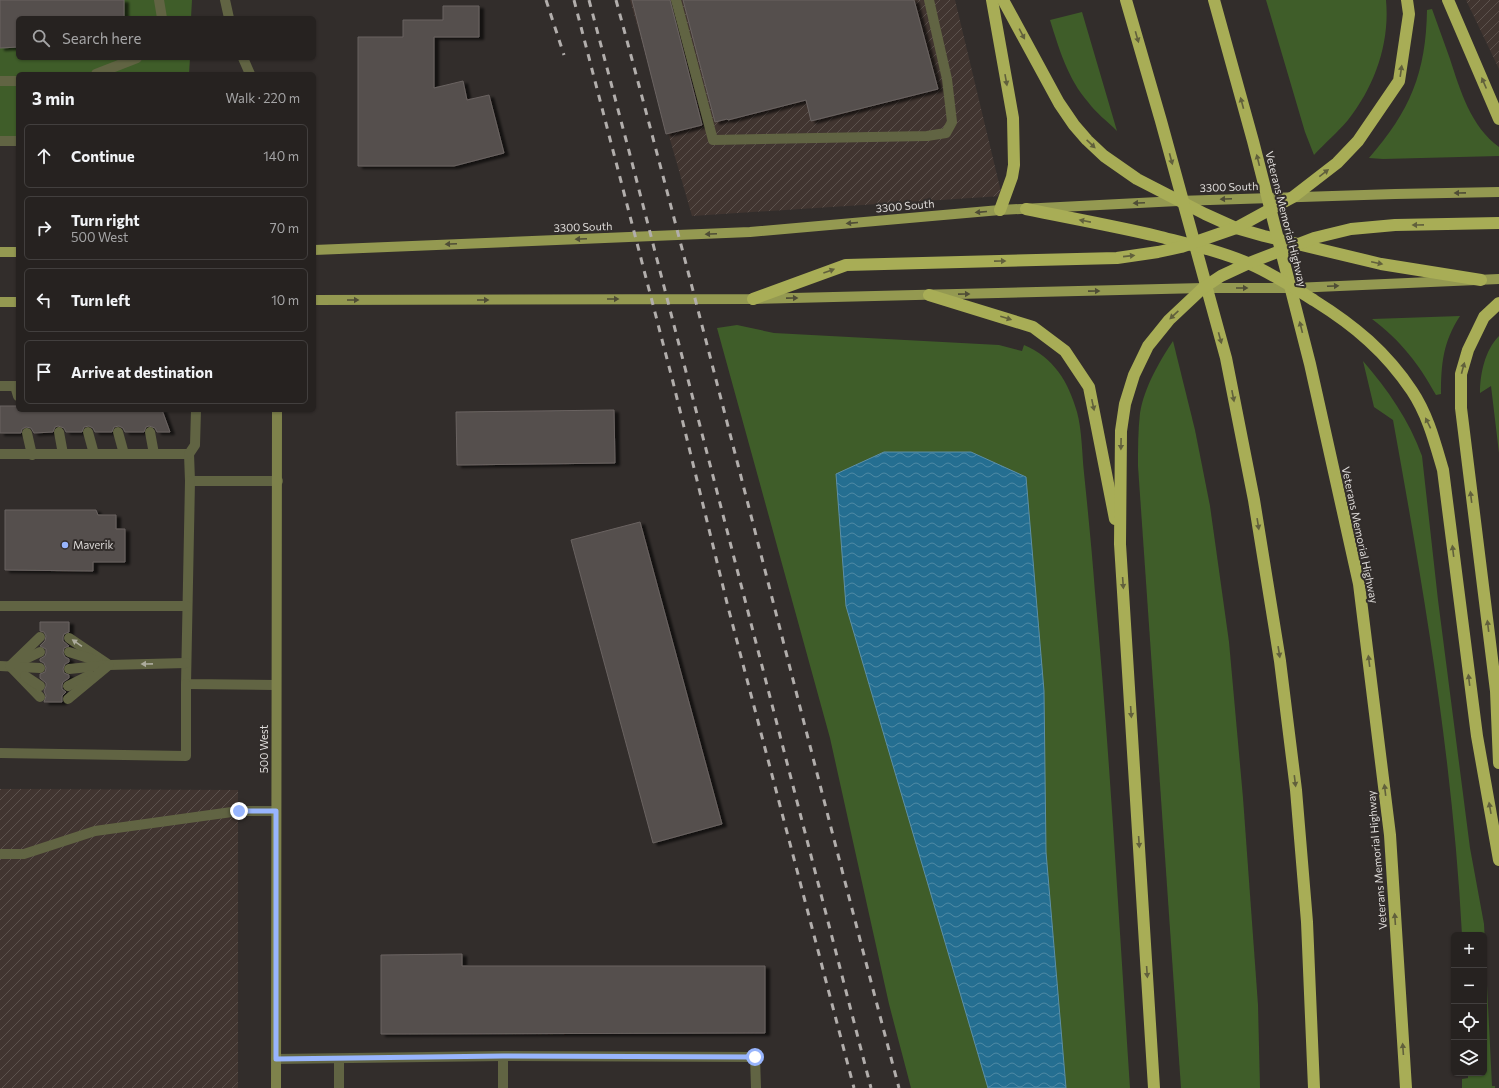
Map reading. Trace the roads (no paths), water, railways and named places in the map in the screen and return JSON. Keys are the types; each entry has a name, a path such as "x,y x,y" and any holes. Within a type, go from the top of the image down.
{"highway":[{"path":"992,0 1013,126 1014,166 1012,177 1000,210"},
{"path":"1003,0 1059,103 1083,135 1104,156 1122,170 1156,190 1236,228 1382,264 1480,280"},
{"path":"1126,0 1226,358 1254,500 1280,662 1293,768 1307,922 1314,1088"},
{"name":"Veterans Memorial Highway","path":"1214,0 1253,141 1310,364 1359,584 1390,835 1406,1088"},
{"path":"753,299 846,265 1117,258 1158,252 1192,244 1236,228 1293,197 1338,163 1358,141 1399,81 1409,14 1407,0"},
{"path":"1448,0 1499,119"},
{"path":"1026,209 1122,228 1192,244 1249,263 1270,273 1342,318 1359,331 1386,358 1412,392 1431,428 1443,470 1477,736 1499,860"},
{"path":"1154,1088 1120,544 1121,431 1125,404 1134,375 1148,346 1163,327 1203,288 1221,276 1249,263 1314,238 1351,229 1395,225 1499,223"},
{"path":"929,295 1033,327 1066,351 1089,387 1120,544"},
{"path":"1499,303 1484,317 1468,350 1461,374 1461,381 1462,416 1496,690 1499,763"}],"main road":[{"name":"3300 South","path":"316,250 750,232 1000,210 1178,201 1499,192"},
{"path":"0,252 16,252"},
{"path":"316,300 753,299 1203,288 1294,288 1499,280"},
{"path":"0,302 16,302"},
{"name":"500 West","path":"276,1088 277,412"}],"street":[{"path":"159,0 162,16"},
{"path":"224,0 228,16"},
{"path":"676,0 713,140 927,136 946,133 952,122 948,79 929,0"},
{"path":"101,72 132,60"},
{"path":"244,60 249,72"},
{"path":"0,81 16,81"},
{"path":"0,141 16,141"},
{"path":"0,386 16,386"},
{"path":"0,753 186,756 186,663 190,481 189,454 195,445 196,412"},
{"path":"59,432 63,454"},
{"path":"88,432 94,454"},
{"path":"118,432 124,454"},
{"path":"150,432 154,454"},
{"path":"26,433 32,455"},
{"path":"0,454 189,454"},
{"path":"190,481 278,481"},
{"path":"0,606 187,606"},
{"path":"5,666 40,637"},
{"path":"69,638 109,664"},
{"path":"5,666 40,652"},
{"path":"69,652 109,664"},
{"path":"69,669 109,664 186,663"},
{"path":"68,686 109,664"},
{"path":"68,699 109,664"},
{"path":"5,666 40,668"},
{"path":"5,666 40,686"},
{"path":"5,666 40,697"},
{"path":"186,684 276,685"},
{"path":"0,854 24,854 95,831 239,811 276,811"},
{"path":"276,1059 503,1056 755,1057 756,1088"},
{"path":"503,1056 503,1088"},
{"path":"339,1059 339,1088"}],"water":[{"path":"884,452 971,452 1026,477 1044,691 1046,852 1066,1088 988,1088 846,606 836,474"}],"railway":[{"path":"546,0 564,55"},
{"path":"574,0 673,382 728,607 854,1088"},
{"path":"589,0 871,1088"},
{"path":"616,0 688,272 899,1088"}],"place":[{"name":"Maverik","path":"65,545"}]}
